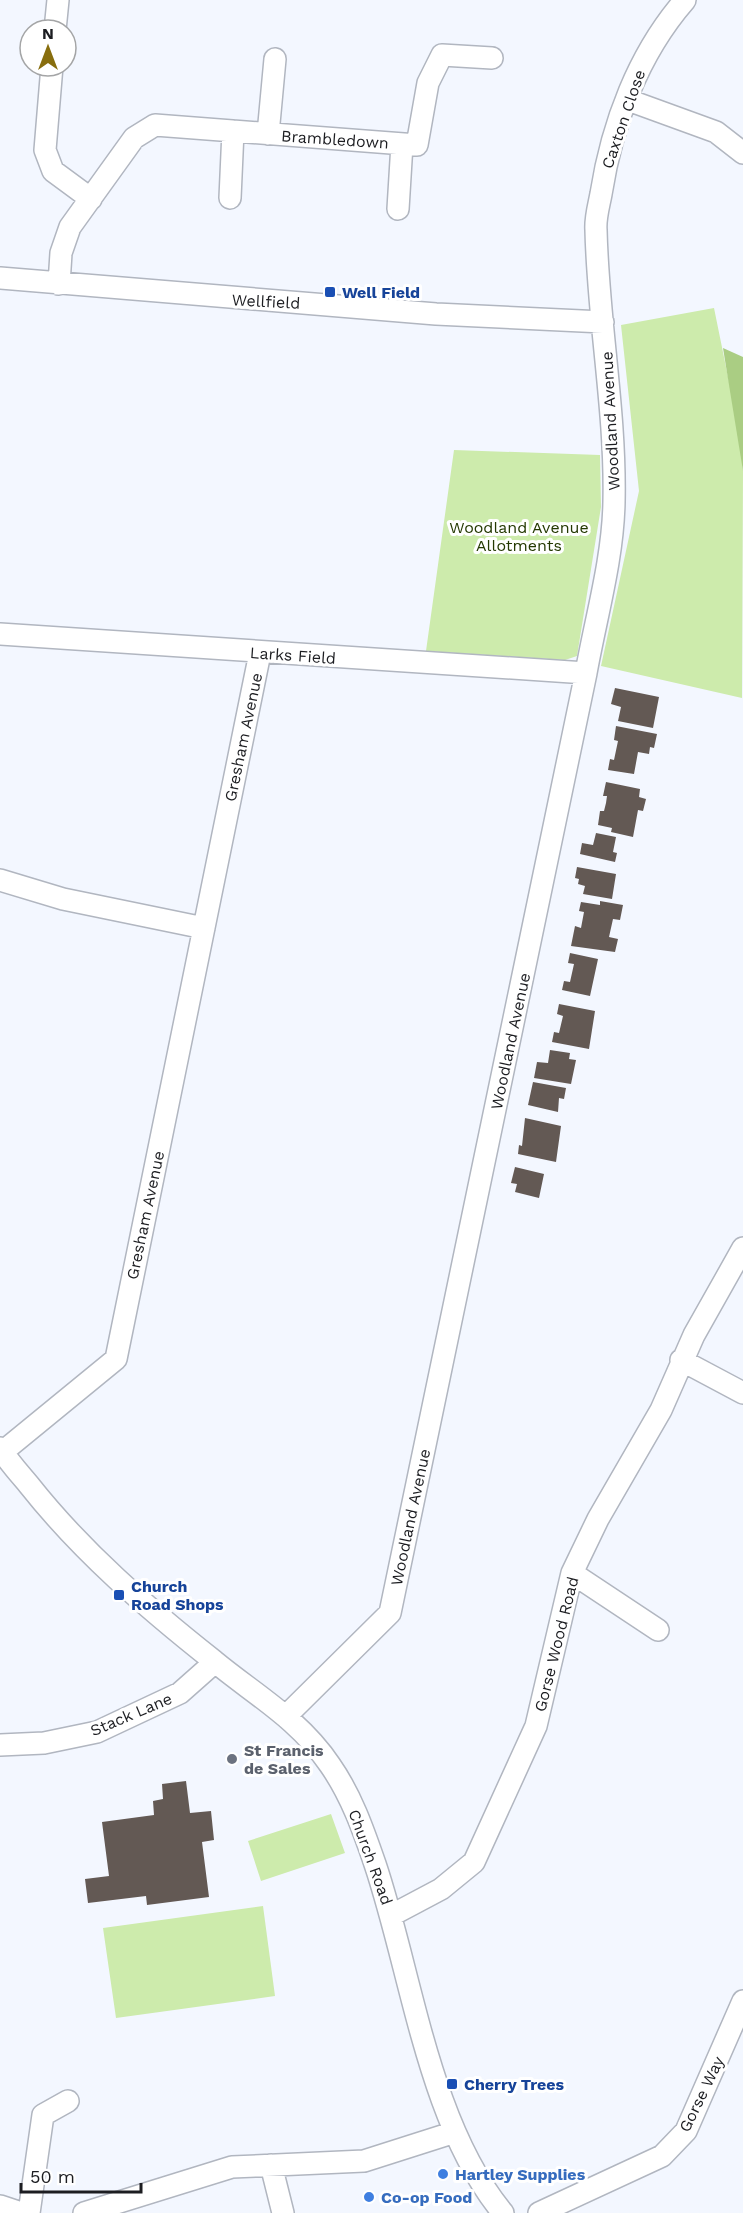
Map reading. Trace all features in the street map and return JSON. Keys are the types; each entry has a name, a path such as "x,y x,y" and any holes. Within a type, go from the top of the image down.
{"street":[{"path":"57,18 58,0"},
{"name":"Caxton Close","path":"603,322 596,227 607,156 635,74 664,24 685,0"},
{"name":"Brambledown","path":"59,284 61,254 70,227 134,138 155,125 417,145 428,83 442,55 492,57"},
{"name":"Brambledown","path":"268,134 274,59"},
{"path":"51,78 45,150 53,171 91,199"},
{"path":"628,100 686,118 716,132 743,153"},
{"path":"230,198 233,131"},
{"name":"Brambledown","path":"398,209 402,144"},
{"name":"Wellfield","path":"0,278 436,314 603,322"},
{"name":"Woodland Avenue","path":"287,1715 390,1612 586,673 608,556 614,505 614,434 603,322"},
{"name":"Larks Field","path":"0,634 586,673"},
{"name":"Gresham Avenue","path":"1,1451 116,1359 260,653"},
{"path":"0,880 63,898 204,928"},
{"name":"Gorse Wood Road","path":"392,1915 441,1889 474,1862 536,1725 572,1573 598,1519 661,1410 681,1360 743,1248"},
{"path":"681,1360 743,1393"},
{"name":"Church Road","path":"1,1451 83,1547 126,1587 215,1662 287,1715 329,1764 358,1813 392,1915 425,2040 455,2132 487,2194 503,2213"},
{"path":"572,1573 658,1630"},
{"name":"Stack Lane","path":"0,1745 44,1743 97,1732 180,1693 215,1662"},
{"name":"Gorse Way","path":"539,2213 662,2156 686,2131 743,2001"},
{"path":"29,2213 43,2115 68,2101"},
{"path":"84,2213 232,2167 364,2161 455,2132"},
{"path":"271,2165 283,2213"},
{"path":"0,2206 21,2213"}],"green space":[{"path":"714,308 739,431 743,471 742,698 601,666 639,491 621,325"},
{"path":"723,348 743,357 743,471"},
{"name":"Woodland Avenue Allotments","path":"454,450 600,455 601,507 577,656 565,660 426,651"},
{"path":"331,1814 345,1853 261,1881 248,1841"},
{"path":"263,1906 275,1996 116,2018 103,1928"}],"building":[{"path":"615,688 659,697 653,728 618,721 621,707 611,704"},
{"path":"616,726 657,734 654,748 650,747 649,754 638,752 634,774 608,770 610,759 614,760 618,741 614,740"},
{"path":"606,782 640,789 639,797 646,799 643,811 638,810 633,837 611,832 612,828 598,825 600,811 604,811 606,803 607,796 603,796"},
{"path":"596,833 616,837 613,852 617,853 615,862 580,854 582,843 593,845"},
{"path":"577,867 616,874 612,899 583,894 585,886 578,884 579,879 575,878"},
{"path":"600,901 623,905 620,920 613,919 609,937 618,939 615,952 571,946 575,926 581,928 584,912 579,911 581,902 600,905"},
{"path":"570,953 598,959 590,996 562,990 564,981 570,982 574,964 568,963"},
{"path":"559,1004 595,1011 589,1049 552,1042 554,1032 559,1033 563,1016 557,1014"},
{"path":"550,1050 570,1053 569,1059 576,1060 571,1084 534,1078 537,1062 548,1063"},
{"path":"533,1082 566,1088 564,1099 559,1098 558,1112 528,1105"},
{"path":"525,1118 561,1126 556,1162 518,1154 519,1145 522,1146"},
{"path":"515,1167 544,1174 539,1198 515,1192 517,1184 511,1183"},
{"path":"186,1781 190,1813 211,1811 214,1840 202,1842 209,1897 147,1905 146,1896 88,1903 85,1879 109,1876 102,1822 154,1815 153,1801 163,1799 162,1784"}],"place":[{"name":"Well Field","path":"330,292"},
{"name":"Church Road Shops","path":"119,1595"},
{"name":"St Francis de Sales","path":"232,1759"},
{"name":"Cherry Trees","path":"452,2084"},
{"name":"Hartley Supplies","path":"443,2174"},
{"name":"Co-op Food","path":"369,2197"}]}
